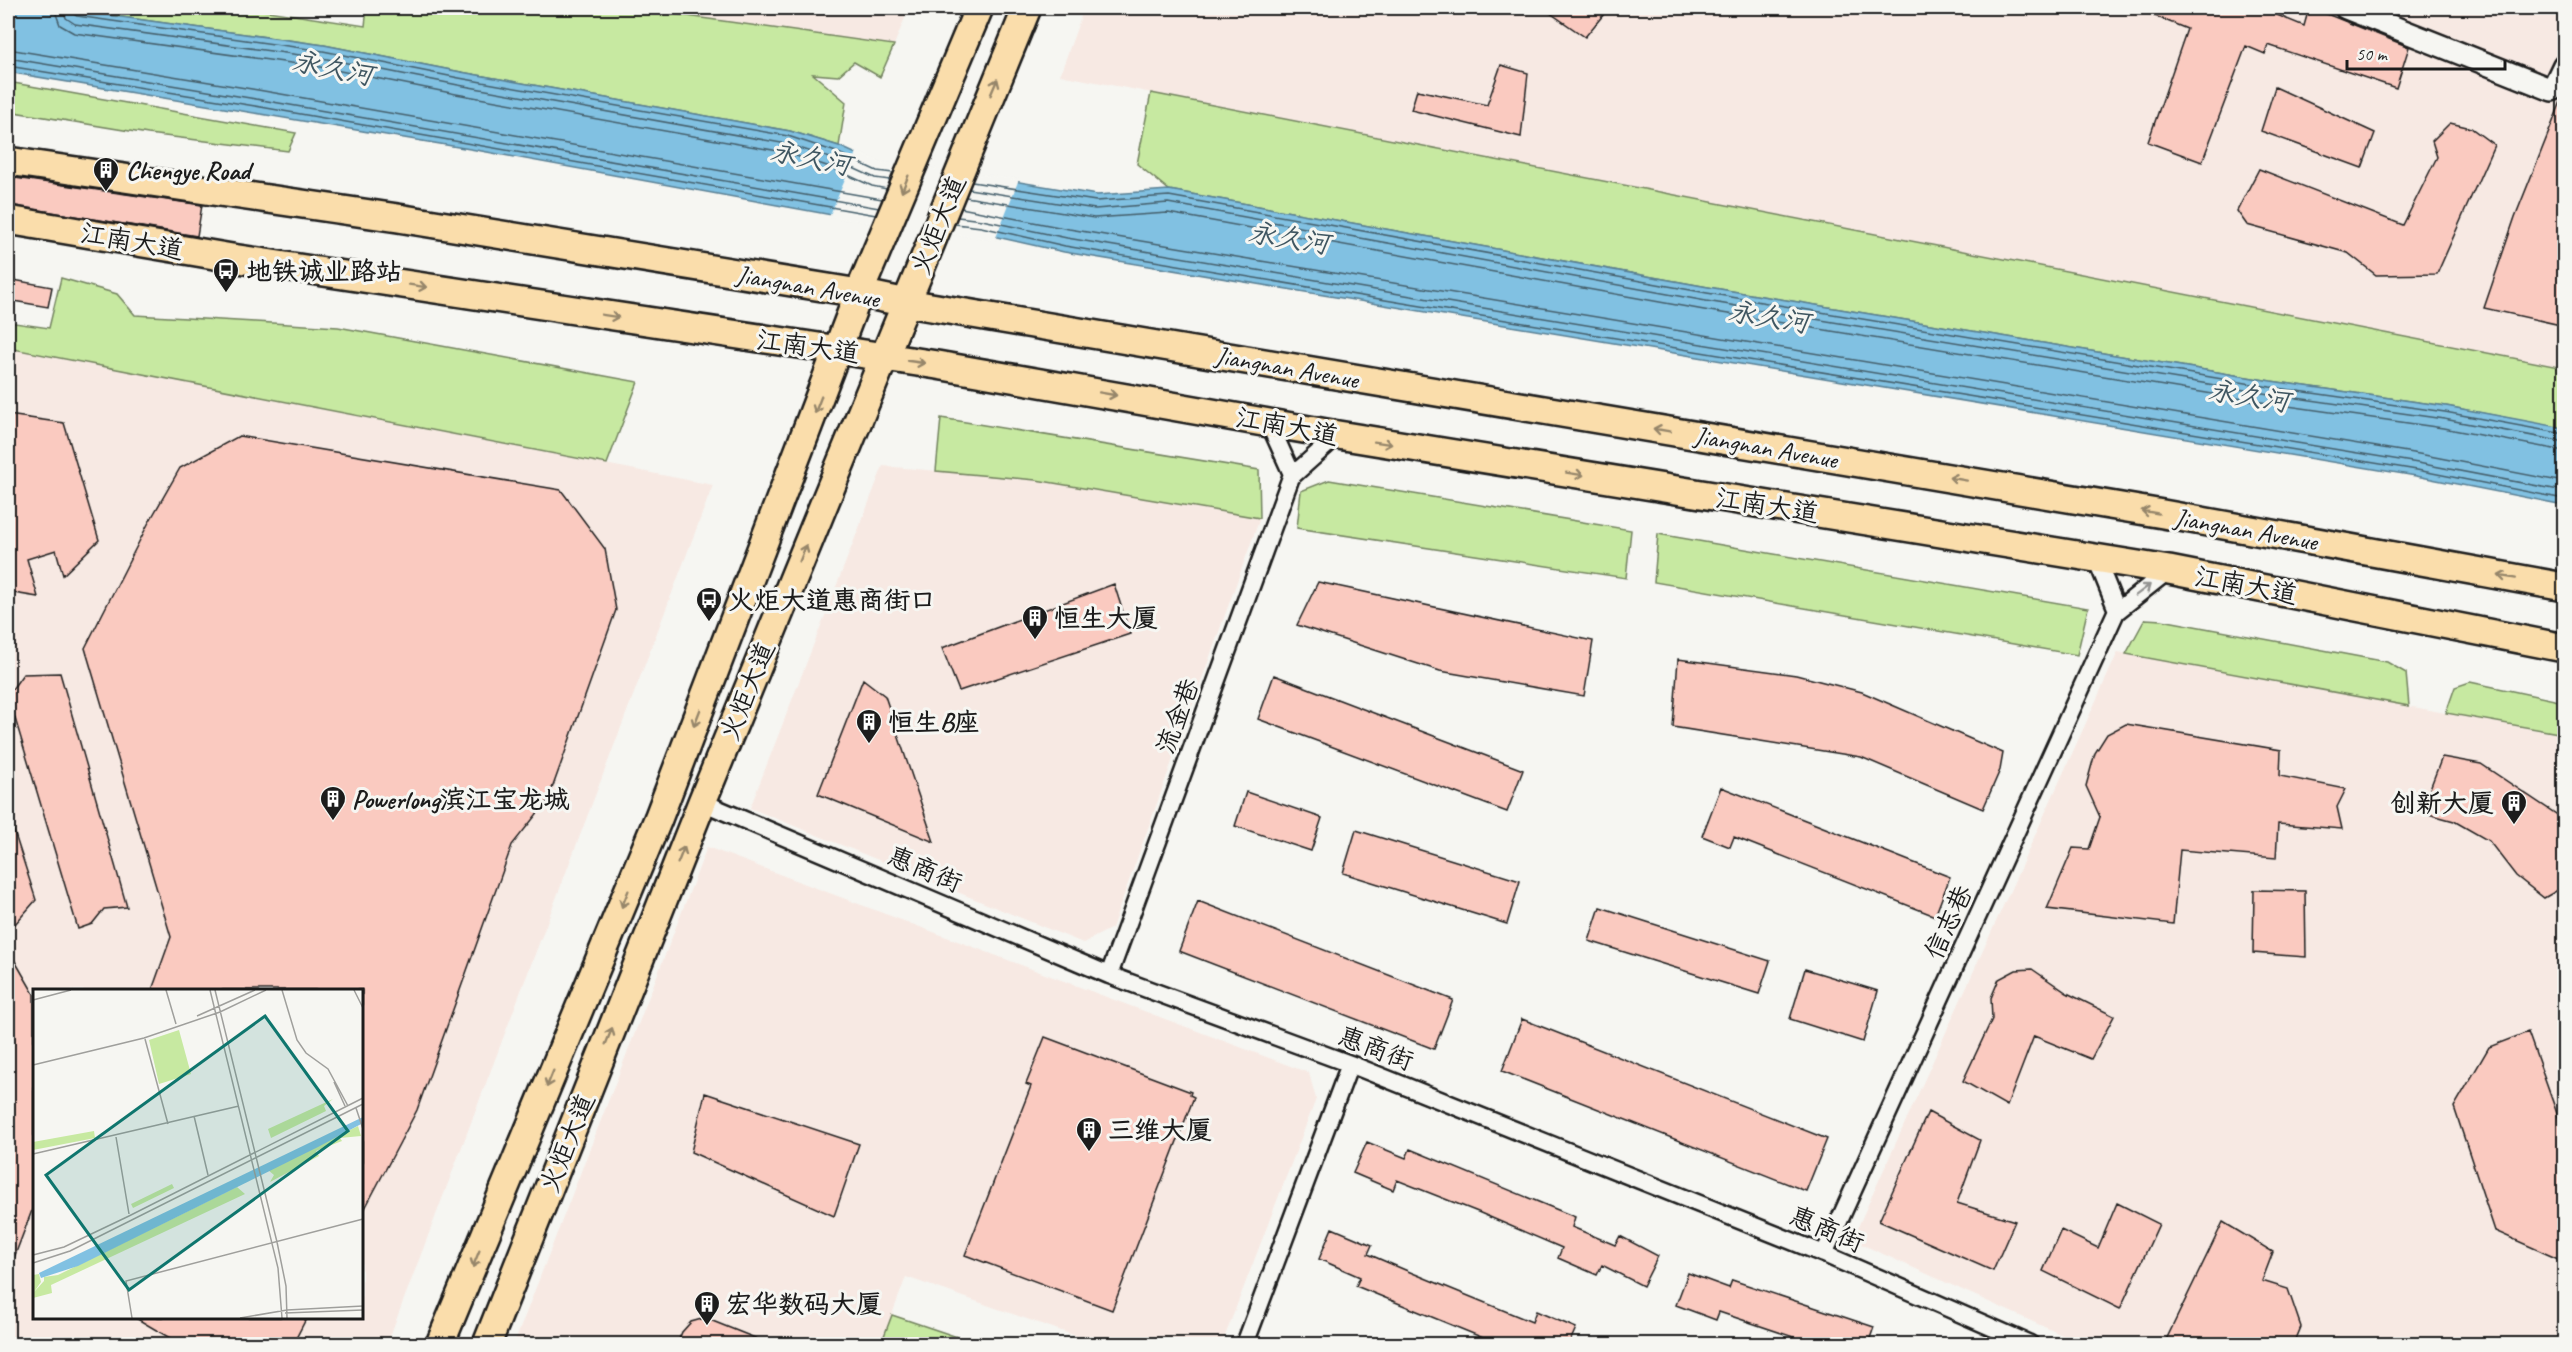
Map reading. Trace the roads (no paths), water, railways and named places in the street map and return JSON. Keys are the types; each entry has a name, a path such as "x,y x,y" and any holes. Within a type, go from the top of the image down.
{"main road":[{"name":"火炬大道","path":"440,1344 658,819 859,293 979,8"},
{"name":"火炬大道","path":"487,1344 702,802 1027,8"},
{"name":"Jiangnan Avenue","path":"8,161 398,218 859,293 907,303 2163,514 2565,587"},
{"name":"江南大道","path":"8,220 255,261 883,357 1268,421 1338,435 2169,570 2565,648"}],"street":[{"path":"2346,8 2552,90 2565,65"},
{"path":"1268,421 1292,474"},
{"name":"流金巷","path":"1109,975 1292,474 1338,435"},
{"path":"2096,558 2117,610"},
{"name":"信志巷","path":"1824,1254 2117,610 2169,570"},
{"name":"惠商街","path":"702,802 1109,975 1350,1064 1824,1254 2030,1344"},
{"path":"1245,1344 1350,1064"}],"water":[{"name":"永久河","path":"8,8 56,8 324,45 790,131 839,146 880,165 996,178 1097,195 1169,190 1708,287 2271,381 2446,406 2564,428 2564,505 2416,476 1064,252 979,233 854,219 476,150 8,72"}],"place":[{"name":"Chengye Road","path":"106,193"},
{"name":"地铁诚业路站","path":"226,294"},
{"name":"火炬大道惠商街口","path":"709,623"},
{"name":"恒生大厦","path":"1035,641"},
{"name":"恒生B座","path":"869,745"},
{"name":"Powerlong滨江宝龙城","path":"333,822"},
{"name":"创新大厦","path":"2514,826"},
{"name":"三维大厦","path":"1089,1153"},
{"name":"宏华数码大厦","path":"707,1327"}]}
